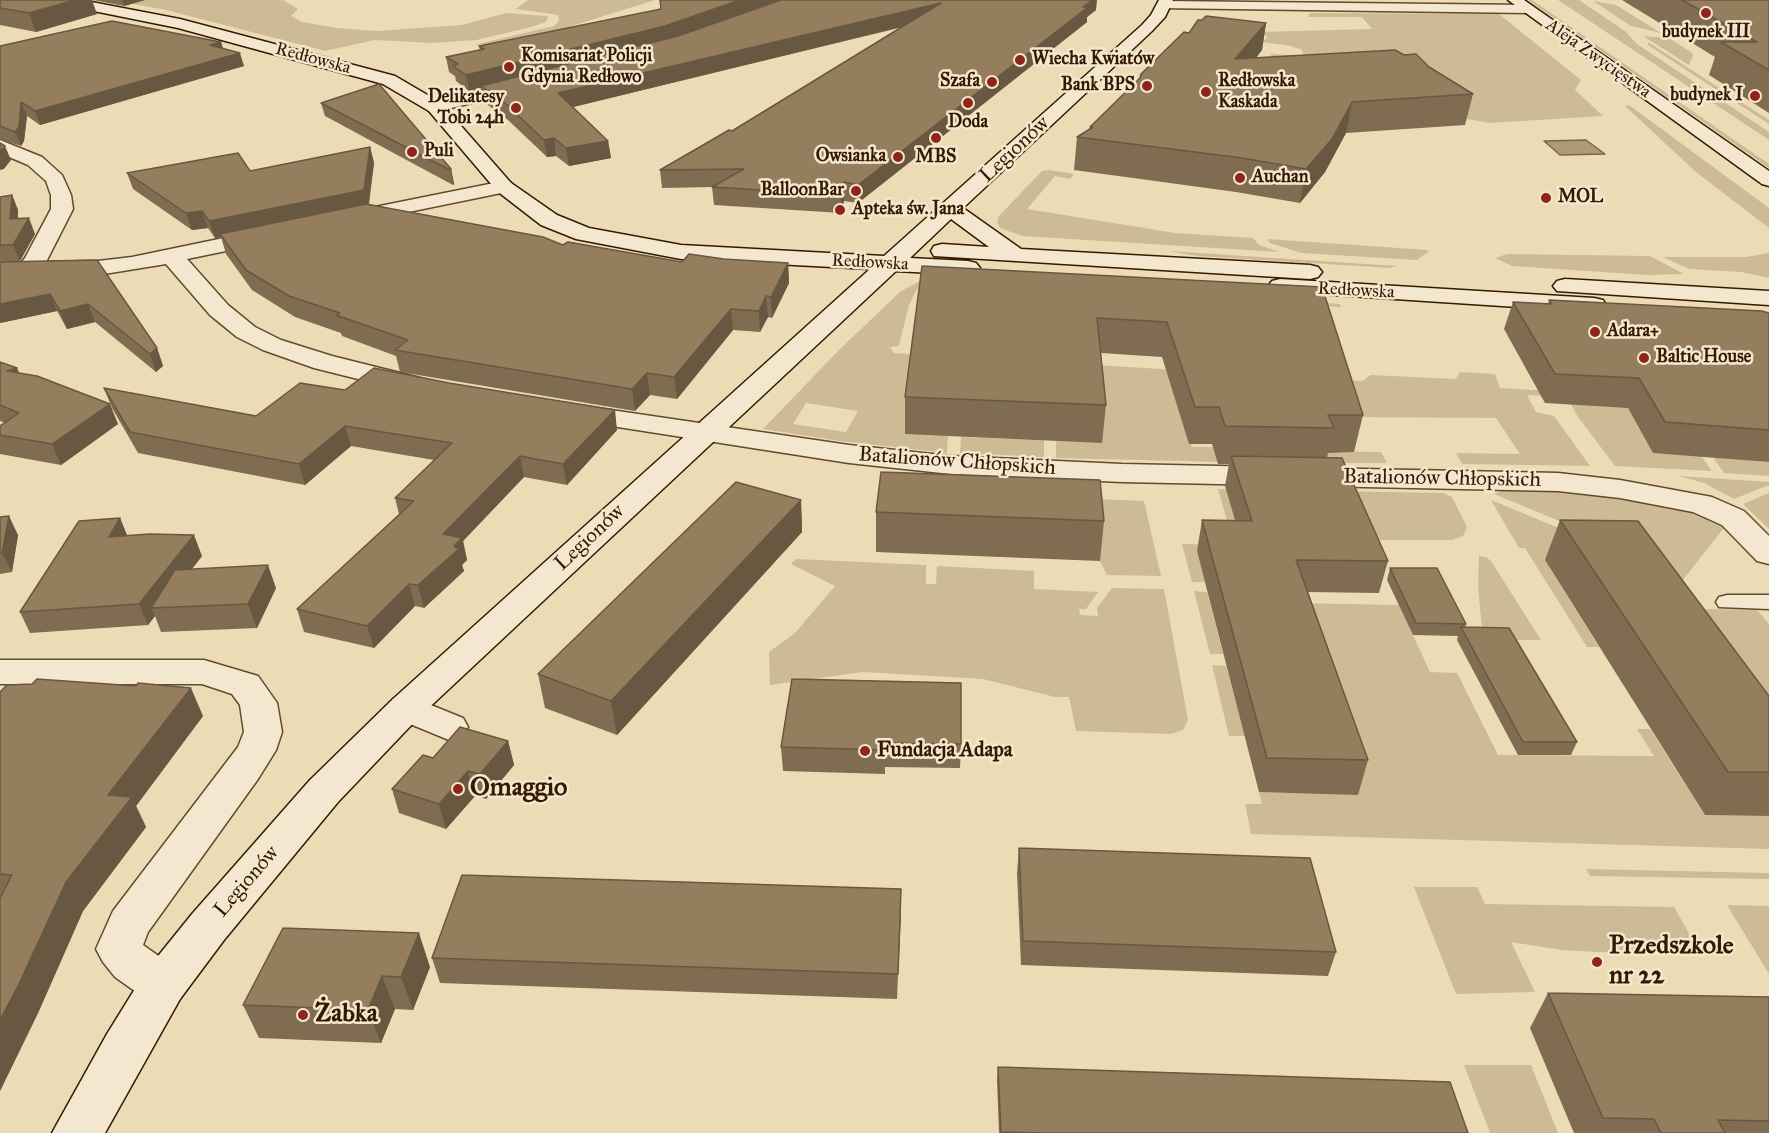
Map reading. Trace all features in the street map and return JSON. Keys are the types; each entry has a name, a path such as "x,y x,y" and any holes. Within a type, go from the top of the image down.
{"street":[{"name":"Redłowska","path":"59,0 180,24 367,74 404,87 435,106 513,193 549,220 584,234 640,245 681,252 898,257 1015,255 1769,298"},
{"path":"1165,3 1521,4"},
{"name":"Legionów","path":"78,1133 124,1049 163,985 208,927 324,791 406,708 1147,28 1158,17 1165,3"},
{"name":"Aleja Zwycięstwa","path":"1521,4 1769,180"},
{"path":"435,106 548,78"},
{"path":"0,146 35,161 55,179 61,195 62,210 35,261 28,269"},
{"path":"330,222 513,193"},
{"path":"951,209 1015,255"},
{"path":"0,270 98,268 171,256 285,232"},
{"path":"171,256 219,310 246,332 272,345 382,379 434,389"},
{"name":"Redłowska","path":"898,257 1769,315"},
{"name":"Batalionów Chłopskich","path":"548,408 849,454 951,465 1122,473 1558,482 1620,489 1701,504 1733,518 1769,554"},
{"path":"0,672 204,672 245,684 258,703 263,732 256,750 129,924 119,949 131,963 163,985"},
{"path":"406,708 449,727"}],"lane":[{"path":"1727,602 1769,602"}],"shaded area":[{"path":"111,0 283,0 298,9 291,16 302,22 377,31 462,25 506,13 548,16 546,22 477,40 431,43 375,40 325,51 166,10"},
{"path":"528,0 655,0 530,39 474,45 554,26 559,21 558,15 516,9"},
{"path":"1528,0 1532,0 1769,164 1769,168"},
{"path":"1558,0 1579,0 1625,31 1637,44 1769,132 1769,140"},
{"path":"1593,1 1616,5 1661,33 1631,26"},
{"path":"1310,13 1499,14 1581,80 1575,90 1603,116 1489,123 1456,117 1236,91 1272,54 1304,56 1302,50 1291,46 1262,42 1268,37 1257,32 1372,29 1362,17 1308,17"},
{"path":"1643,36 1669,38 1692,53 1689,65"},
{"path":"1648,42 1769,120 1769,124 1648,45"},
{"path":"1629,105 1769,208 1769,228 1696,172 1625,106"},
{"path":"1586,140 1605,154 1560,155 1544,141"},
{"path":"1042,171 1074,174 1070,179 1055,176 1027,209 1175,233 1253,238 1259,245 1279,252 1022,236 1000,228 997,222 998,217"},
{"path":"1267,239 1428,250 1428,252 1417,260 1301,253 1270,243"},
{"path":"1168,251 1397,266 1390,268 1197,256"},
{"path":"1769,253 1769,278 1741,272 1689,269 1663,257 1746,257"},
{"path":"1507,254 1650,256 1684,274 1647,275 1512,266 1495,258"},
{"path":"922,280 1340,304 1341,307 1102,294 923,288 917,289 909,305 899,346 890,347 894,353 1362,381 1371,375 1456,379 1460,372 1495,374 1500,388 1551,391 1769,380 1701,456 1712,471 1615,466 1578,417 1567,397 1527,395 1536,412 1554,416 1590,466 1462,464 1456,453 1520,454 1496,418 1183,416 1192,447 1213,447 1220,462 1056,458 1056,441 1102,442 905,434 948,436 947,453 840,441 763,429 840,349 901,291","holes":["806,403 858,411 846,432 793,424"]},
{"path":"961,437 1044,440 1044,457 960,453"},
{"path":"1315,451 1381,452 1387,463 1321,463"},
{"path":"1713,457 1769,462 1769,476 1724,473"},
{"path":"1679,476 1769,482 1769,485 1734,499 1704,483"},
{"path":"1218,489 1443,493 1452,497 1467,527 1463,536 1452,540 1357,540 1231,504 1245,552 1197,551 1205,582 1192,582 1182,544 1234,545"},
{"path":"1506,489 1538,489 1628,497 1697,511 1727,524 1675,590 1639,554 1494,494"},
{"path":"1769,493 1769,529 1743,504"},
{"path":"1020,496 1144,501 1161,576 1107,575 1100,561 1095,520"},
{"path":"1491,500 1617,552 1545,560 1599,647 1587,647 1525,548 1519,548"},
{"path":"1479,556 1491,561 1541,640 1479,640 1482,628 1478,587"},
{"path":"796,559 926,565 926,584 936,584 937,566 1034,571 1034,589 1098,592 1086,609 1079,609 1080,615 1098,616 1097,608 1112,588 1164,589 1188,720 1183,730 1171,734 1076,731 1069,697 1055,697 983,679 863,672 770,685 769,652 795,633 835,586 791,564"},
{"path":"1194,591 1207,592 1223,654 1210,654"},
{"path":"1293,603 1399,605 1430,672 1457,673 1498,755 1654,756 1637,729 1650,729 1705,815 1769,816 1769,849 1251,834 1245,804 1262,804 1259,792 1357,794"},
{"path":"1706,609 1757,610 1769,624 1769,707 1691,616"},
{"path":"1212,665 1226,666 1245,736 1229,736"},
{"path":"1586,869 1769,873 1769,879 1590,876"},
{"path":"1414,887 1477,887 1485,904 1674,907 1694,942 1660,949 1617,953 1562,950 1511,942 1535,992 1456,994"},
{"path":"1727,905 1769,906 1769,974"},
{"path":"1464,1065 1531,1065 1558,1133 1490,1133"}],"building":[{"path":"0,0 75,0 29,13 0,8"},
{"path":"660,0 740,0 665,26 466,75 453,66 458,64 446,57 484,49 479,46 661,9"},
{"path":"781,0 1092,0 1083,7 1088,7 858,185 844,182 841,195 712,187 744,169 660,170 729,130 732,131 941,3 558,93 608,141 566,148 554,138 544,140 505,103 481,86 678,36"},
{"path":"1682,0 1769,0 1769,70 1721,42 1757,42"},
{"path":"1206,16 1266,23 1235,59 1395,50 1404,55 1416,54 1429,67 1473,94 1352,102 1332,139 1306,169 1242,158 1077,137 1093,127 1090,127 1140,78 1141,74 1184,32 1189,33 1198,20"},
{"path":"112,21 221,42 210,45 240,53 35,111 21,102 19,127 15,132 0,126 0,46"},
{"path":"379,84 451,169 450,170 321,103"},
{"path":"370,147 364,190 209,221 202,211 186,213 127,173 238,153 250,171"},
{"path":"12,195 10,219 29,218 13,245 0,245 0,197"},
{"path":"366,204 543,237 563,245 568,242 682,262 689,254 724,259 788,263 771,297 766,296 759,311 731,309 674,377 647,373 632,389 395,350 408,340 289,296 246,270 220,234"},
{"path":"97,260 157,348 150,354 88,304 60,311 50,294 0,304 0,262"},
{"path":"922,266 1322,287 1363,415 1328,415 1334,428 1225,426 1219,407 1195,407 1167,322 1097,318 1106,405 905,397"},
{"path":"1549,300 1769,313 1769,430 1665,422 1639,378 1555,374 1513,302 1552,304"},
{"path":"0,362 17,368 7,371 37,376 110,404 52,444 0,435 0,426 19,413 0,405"},
{"path":"374,368 449,383 615,410 563,464 520,456 443,534 462,538 454,546 459,549 418,585 409,584 367,626 297,609 414,501 395,498 452,443 345,426 299,464 130,432 104,388 256,416 300,383 345,390"},
{"path":"1231,456 1342,458 1388,561 1296,560 1368,760 1267,758 1202,520 1252,521"},
{"path":"881,472 1100,480 1104,521 876,512"},
{"path":"736,482 801,500 611,701 538,674"},
{"path":"9,516 2,553 0,553 0,517"},
{"path":"120,518 109,537 149,534 194,535 139,604 20,612 79,521"},
{"path":"1560,520 1638,521 1769,696 1769,772 1728,772"},
{"path":"268,565 248,604 151,608 175,570"},
{"path":"1390,568 1437,568 1466,624 1416,623"},
{"path":"1461,627 1509,628 1577,742 1523,742"},
{"path":"37,679 136,686 138,683 191,688 108,795 132,797 66,882 0,1020 0,898 12,875 0,874 0,692 7,685 32,684"},
{"path":"792,679 961,683 961,744 885,743 885,750 781,747"},
{"path":"460,727 508,741 480,774 468,771 439,804 392,789 423,755 433,758"},
{"path":"1019,848 1310,858 1336,952 1023,941"},
{"path":"462,875 901,889 898,974 432,958"},
{"path":"283,928 419,933 401,977 382,976 368,1010 243,1005"},
{"path":"1548,993 1769,997 1769,1121 1718,1120 1725,1133 1661,1133 1654,1119 1603,1118"},
{"path":"998,1067 1450,1082 1468,1133 1001,1132"}],"place":[{"name":"budynek III","path":"1706,13"},
{"name":"Wiecha Kwiatów","path":"1020,60"},
{"name":"Komisariat Policji Gdynia Redłowo","path":"509,67"},
{"name":"Szafa","path":"992,82"},
{"name":"Bank BPS","path":"1147,86"},
{"name":"Redłowska Kaskada","path":"1206,92"},
{"name":"budynek I","path":"1755,96"},
{"name":"Doda","path":"968,103"},
{"name":"Delikatesy Tobi 24h","path":"516,108"},
{"name":"MBS","path":"936,138"},
{"name":"Puli","path":"412,152"},
{"name":"Owsianka","path":"898,157"},
{"name":"Auchan","path":"1240,178"},
{"name":"BalloonBar","path":"856,191"},
{"name":"MOL","path":"1546,198"},
{"name":"Apteka św. Jana","path":"840,210"},
{"name":"Adara+","path":"1595,332"},
{"name":"Baltic House","path":"1644,358"},
{"name":"Fundacja Adapa","path":"865,751"},
{"name":"Omaggio","path":"458,789"},
{"name":"Przedszkole nr 22","path":"1597,962"},
{"name":"Żabka","path":"303,1015"}]}
